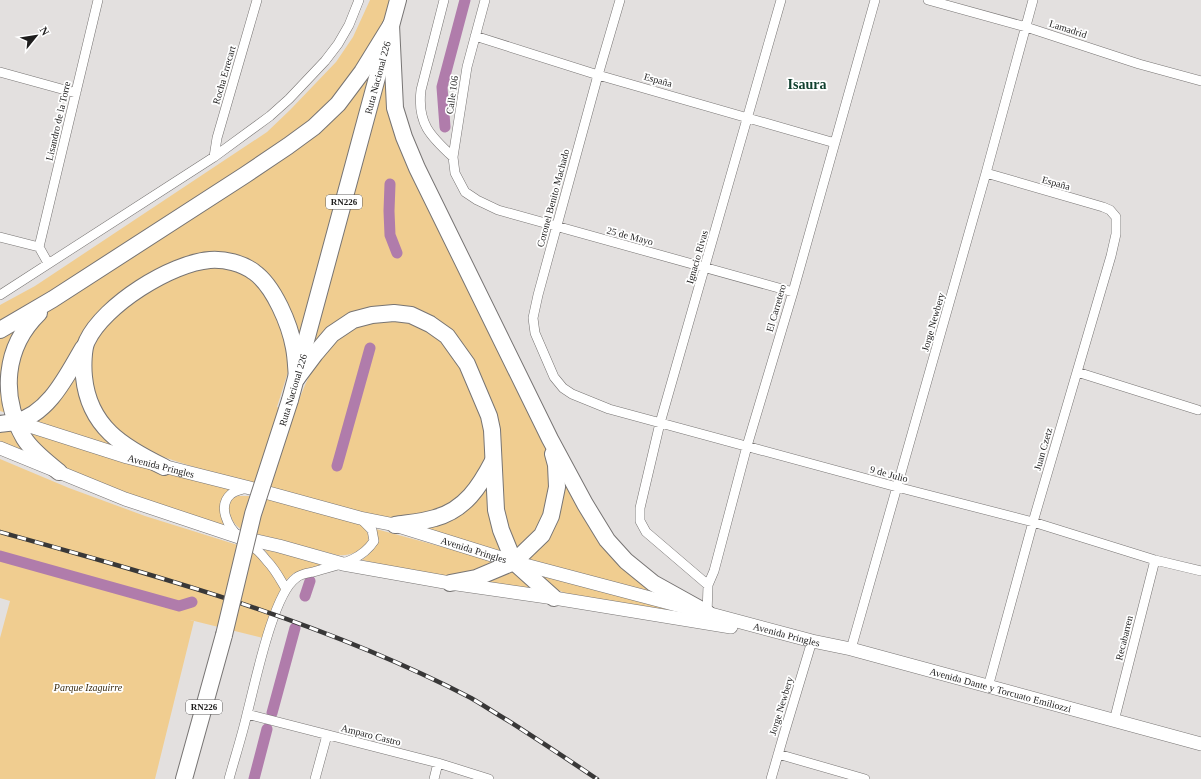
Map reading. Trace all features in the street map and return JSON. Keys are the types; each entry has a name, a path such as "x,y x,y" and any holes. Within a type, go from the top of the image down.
{"highway":[{"name":"Ruta Nacional 226","path":"184,779 224,635 253,514 297,378 398,0"},
{"path":"0,330 53,299 245,175 314,127 338,104 362,72 391,25"},
{"path":"391,25 395,108 404,137 420,175 550,439 585,504 607,540 626,560 653,583 706,618"},
{"path":"0,424 16,422 33,414 49,402 61,386 103,318 114,308 131,295 162,276 193,263 211,260 239,264 254,272 265,282 281,307 294,348 297,378"},
{"path":"53,299 25,328 17,342 10,360 7,380 10,405 24,439 41,457 59,472"},
{"path":"297,378 332,334 353,320 372,315 394,313 411,315 430,324 447,336 467,364 489,416 492,430 496,510 501,530 514,562 554,598"},
{"path":"87,342 83,368 85,389 92,409 107,430 135,452 164,466"},
{"path":"450,583 476,578 514,562 542,535 551,516 556,487 556,465 550,439"},
{"path":"395,525 436,518 453,511 468,500 482,483 493,461"}],"main road":[{"name":"Avenida Pringles","path":"0,417 128,457 360,518 395,525 514,562 706,618"},
{"name":"Avenida Pringles","path":"0,448 125,499 239,537 279,546 343,564 450,583 706,618 812,640"},
{"name":"Avenida Dante y Torcuato Emiliozzi","path":"812,640 851,649 1201,744"},
{"name":"Avenida Dante y Torcuato Emiliozzi","path":"1187,741 1201,750"}],"street":[{"name":"Lisandro de la Torre","path":"39,247 98,0"},
{"name":"Rocha Errecart","path":"214,158 217,138 257,0"},
{"path":"0,295 214,158 270,116 289,99 325,61 338,44 358,0"},
{"path":"444,0 420,99 421,113 425,126 434,139 453,157"},
{"name":"Calle 106","path":"466,192 455,173 453,157 467,68 485,0"},
{"name":"Coronel Benito Machado","path":"572,394 563,388 554,377 535,333 533,318 598,75 620,0"},
{"name":"Ignacio Rivas","path":"708,585 646,532 640,521 640,508 660,423 781,0"},
{"name":"El Carretero","path":"706,618 708,585 714,571 747,446 793,292 875,0"},
{"name":"Lamadrid","path":"928,0 1026,27 1139,64 1201,81"},
{"name":"Jorge Newbery","path":"851,649 986,174 1033,0"},
{"name":"España","path":"475,36 598,75 835,143"},
{"path":"0,72 76,93"},
{"name":"España","path":"986,174 1103,207 1110,210 1116,217"},
{"name":"25 de Mayo","path":"466,192 477,200 498,210 793,292"},
{"name":"Juan Czetz","path":"988,687 1033,522 1111,256 1116,234 1116,217"},
{"path":"0,237 39,247 48,263"},
{"path":"1077,372 1198,410"},
{"name":"9 de Julio","path":"572,394 609,409 897,487 1033,522 1155,560 1201,571"},
{"path":"250,488 239,490 231,494 226,500 224,506 226,516 239,537 254,547 269,562 286,589"},
{"path":"229,779 266,639 279,603 286,589 297,576 343,564 368,549 374,541 372,530 360,518"},
{"name":"Recabarren","path":"1114,721 1155,560"},
{"name":"Jorge Newbery","path":"771,779 812,640"},
{"name":"Amparo Castro","path":"247,714 438,763 489,779"},
{"path":"315,779 327,735"},
{"path":"778,754 865,779"},
{"path":"434,779 438,763"}],"green space":[{"path":"370,0 392,0 389,14 363,63 307,128 0,326 0,305 35,286 267,132 336,62 353,37"},
{"path":"387,56 397,137 412,177 541,431 553,468 549,514 517,554 499,511 498,453 454,336 386,307 309,352"},
{"path":"375,58 300,349 286,301 226,257 144,281 49,396 18,416 14,362 41,315 256,173"},
{"path":"202,266 239,269 266,290 293,356 277,407 294,412 319,356 357,322 397,316 430,327 461,364 486,424 489,459 457,504 411,518 389,518 342,509 200,469 148,452 134,445 102,417 89,375 93,343 118,312 166,281"},
{"path":"27,319 10,414 0,411 0,334"},
{"path":"78,367 79,382 127,451 28,422"},
{"path":"13,424 39,459 0,442 0,427"},
{"path":"25,430 232,490 223,497 220,506 221,515 225,526 131,495 76,473 54,461"},
{"name":"Parque Izaguirre","path":"0,459 69,488 145,516 244,547 252,551 263,560 282,590 267,639 178,617 194,621 155,779 0,779 0,638 10,601 0,598"},
{"path":"559,464 592,523 671,600 521,559 545,539"},
{"path":"490,478 507,555 411,526 442,520"},
{"path":"238,496 264,498 360,524 369,536 367,545 353,553 337,555 242,530 233,521 229,511 229,502"},
{"path":"376,529 502,563 482,572 467,575 437,575 362,560 375,547 377,539"},
{"path":"264,549 327,565 294,573 286,580"},
{"path":"513,566 543,593 474,582"},
{"path":"532,571 699,615 572,596 546,585"}],"waterway":[{"path":"445,127 442,87 465,0"},
{"path":"390,184 390,235 397,253"},
{"path":"337,466 370,348"},
{"path":"0,556 179,606 192,602"},
{"path":"305,596 310,581"},
{"path":"272,713 295,628"},
{"path":"254,779 267,729"}],"railway":[{"path":"0,532 121,566 240,603 357,646 415,671 471,698 597,779"}],"district":[{"name":"Isaura","path":"807,84"}]}
